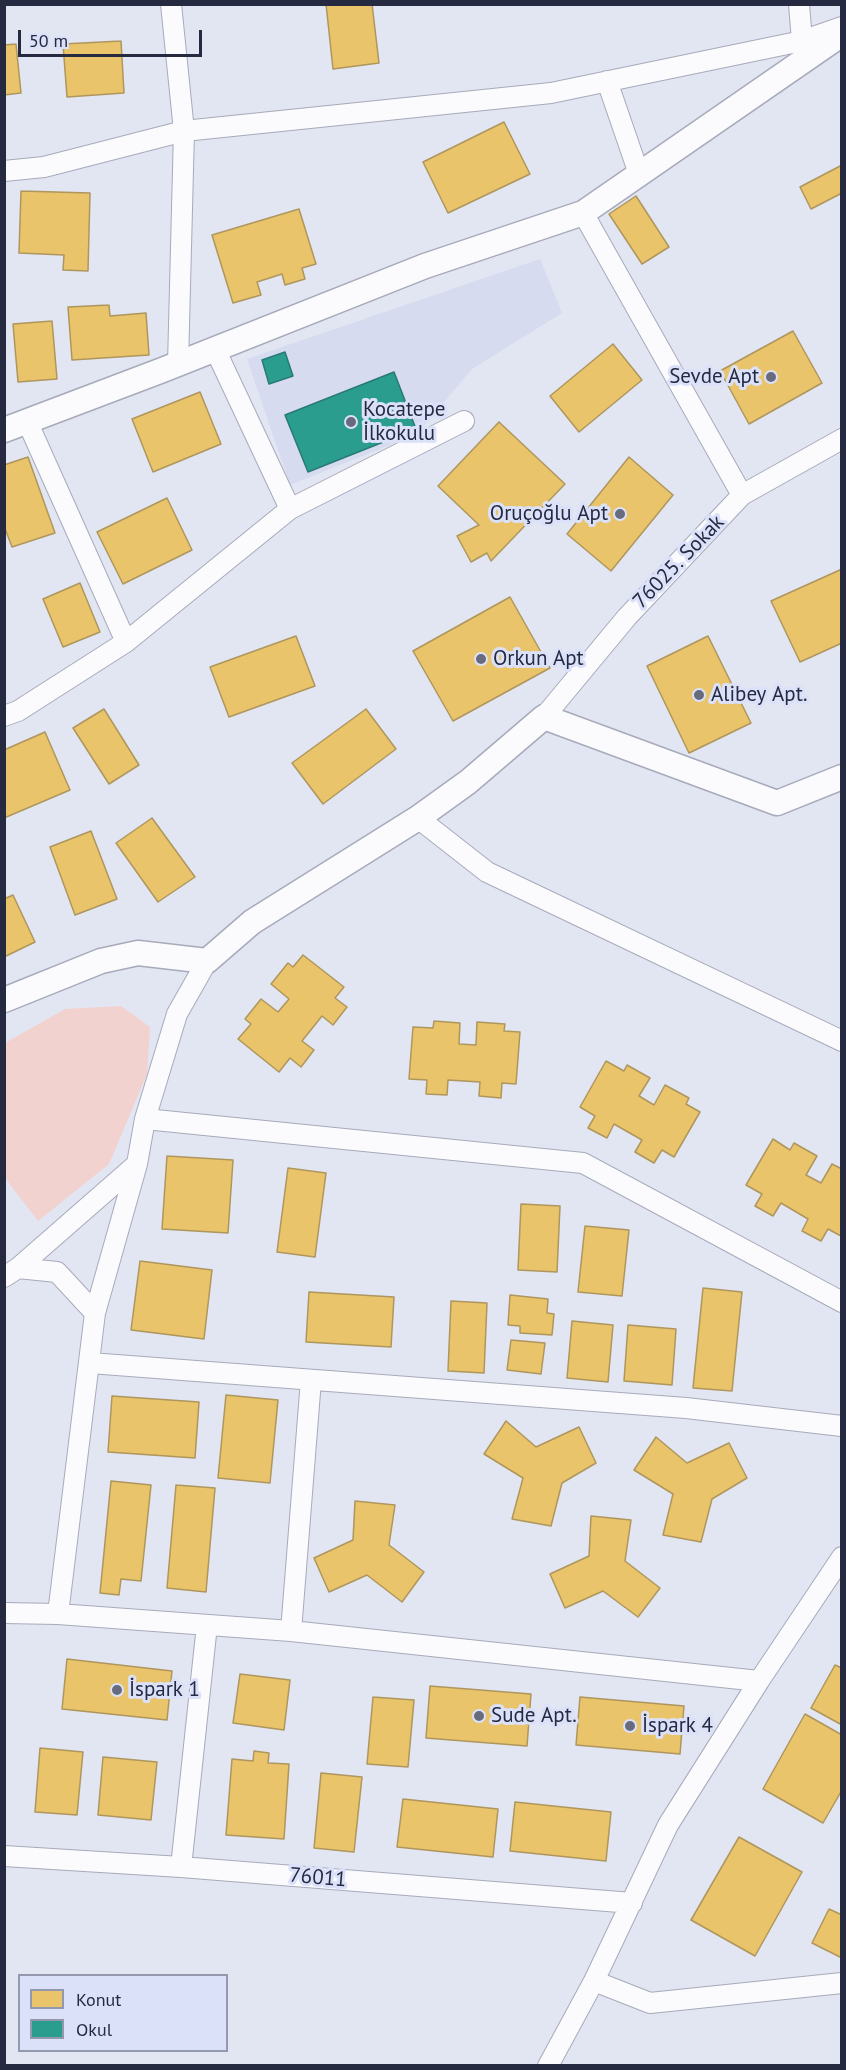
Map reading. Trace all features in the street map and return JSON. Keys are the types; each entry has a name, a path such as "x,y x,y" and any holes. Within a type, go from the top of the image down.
{"street":[{"path":"171,4 184,131 178,364"},
{"path":"799,4 802,41"},
{"path":"4,171 45,166 184,131 550,93 802,41 842,27"},
{"path":"4,430 215,350 425,266 583,213 842,34"},
{"path":"608,81 639,174"},
{"path":"583,213 742,495"},
{"path":"215,350 290,509"},
{"path":"27,421 126,642"},
{"path":"4,716 18,711 126,642 290,509 464,421"},
{"name":"76025. Sokak","path":"544,717 627,617 742,495 842,439"},
{"path":"58,1614 95,1313 137,1164 145,1119 177,1014 207,961 252,922 418,818 468,782 544,717 777,803 842,777"},
{"path":"418,818 487,872 842,1041"},
{"path":"4,1000 101,961 138,953 207,961"},
{"path":"145,1119 584,1163 842,1302"},
{"path":"11,1273 137,1164"},
{"path":"11,1273 57,1272 95,1313"},
{"path":"90,1363 686,1408 842,1426"},
{"path":"291,1631 311,1380"},
{"path":"548,2066 594,1981 668,1825 759,1681 842,1557"},
{"path":"4,1613 58,1614 291,1631 759,1681"},
{"path":"181,1868 207,1625"},
{"name":"76011","path":"4,1856 632,1903"},
{"path":"594,1981 650,2002 842,1983"}],"shaded area":[{"path":"540,259 562,313 472,369 417,434 290,485 247,359"},
{"path":"121,1006 150,1027 147,1074 109,1164 38,1221 5,1178 5,1043 65,1009"}],"building: Konut":[{"path":"326,4 372,4 379,63 333,69"},
{"path":"121,41 124,93 67,97 63,44"},
{"path":"16,44 21,93 4,95 4,45"},
{"path":"504,122 530,174 448,213 423,162"},
{"path":"842,165 842,193 811,209 800,187"},
{"path":"21,191 90,193 88,271 63,270 64,255 19,253"},
{"path":"636,196 669,247 642,264 609,214"},
{"path":"299,209 316,264 302,268 305,279 285,285 282,274 257,282 261,295 233,303 212,235"},
{"path":"109,305 110,316 146,313 149,355 72,360 68,307"},
{"path":"52,321 57,379 18,382 13,324"},
{"name":"Sevde Apt","path":"793,331 822,383 749,424 720,371"},
{"path":"613,344 642,380 579,432 550,396"},
{"path":"200,392 221,444 153,472 132,419"},
{"path":"499,422 565,484 491,561 487,553 471,562 457,536 479,525 438,486"},
{"path":"28,457 55,533 12,547 4,526 4,465"},
{"name":"Oruçoğlu Apt","path":"629,457 673,495 611,571 567,534"},
{"path":"167,498 192,550 123,584 97,532"},
{"path":"842,569 842,643 800,662 771,601"},
{"path":"80,583 100,632 63,647 43,599"},
{"name":"Orkun Apt","path":"510,597 550,668 453,721 413,651"},
{"path":"296,636 315,686 229,717 210,667"},
{"name":"Alibey Apt.","path":"708,636 751,723 689,753 647,666"},
{"path":"104,709 139,765 109,784 73,728"},
{"path":"366,709 396,749 323,804 292,763"},
{"path":"45,732 70,790 4,818 4,750"},
{"path":"152,818 195,877 158,902 116,843"},
{"path":"91,831 117,899 75,915 50,847"},
{"path":"13,895 35,942 4,957 4,899"},
{"path":"303,955 344,987 335,998 347,1007 333,1025 322,1016 302,1041 314,1050 301,1067 290,1058 279,1072 238,1039 251,1024 245,1019 261,999 278,1012 289,999 271,984 288,963 293,967"},
{"path":"434,1021 460,1023 459,1044 476,1045 477,1022 505,1024 504,1031 520,1032 516,1084 502,1083 501,1098 479,1096 480,1082 448,1080 447,1095 426,1094 427,1080 409,1079 413,1027 433,1028"},
{"path":"606,1061 624,1071 627,1065 650,1078 639,1096 654,1105 665,1085 689,1098 686,1104 700,1112 674,1157 662,1150 654,1163 635,1152 642,1140 614,1124 607,1138 588,1128 595,1116 580,1107"},
{"path":"773,1139 790,1150 794,1143 817,1156 806,1175 821,1183 832,1164 842,1169 841,1236 828,1229 821,1241 802,1231 808,1219 781,1203 773,1216 755,1206 762,1194 746,1185"},
{"path":"167,1156 233,1160 228,1233 162,1229"},
{"path":"288,1168 326,1173 315,1257 277,1252"},
{"path":"521,1204 560,1206 557,1272 518,1270"},
{"path":"585,1226 629,1230 622,1296 578,1292"},
{"path":"140,1261 212,1270 204,1339 131,1330"},
{"path":"703,1288 742,1292 732,1391 693,1388"},
{"path":"309,1292 394,1297 391,1347 306,1342"},
{"path":"510,1295 548,1299 547,1313 554,1314 552,1335 520,1333 520,1326 508,1325"},
{"path":"451,1301 487,1303 484,1373 448,1371"},
{"path":"572,1321 613,1325 608,1382 567,1378"},
{"path":"628,1325 676,1329 672,1385 624,1381"},
{"path":"511,1340 545,1343 541,1374 507,1370"},
{"path":"226,1395 278,1400 270,1483 218,1478"},
{"path":"112,1396 199,1402 195,1458 108,1452"},
{"path":"506,1421 536,1447 579,1427 596,1463 562,1483 551,1526 512,1519 523,1478 484,1454"},
{"path":"656,1437 687,1463 729,1443 747,1478 712,1499 701,1542 663,1535 673,1494 634,1470"},
{"path":"111,1481 151,1485 141,1581 121,1579 119,1595 100,1593"},
{"path":"176,1485 215,1488 206,1592 167,1588"},
{"path":"355,1501 395,1505 389,1545 424,1572 402,1602 367,1575 329,1592 314,1558 353,1540"},
{"path":"591,1516 631,1520 625,1561 660,1588 638,1617 603,1591 565,1608 550,1574 589,1556"},
{"name":"İspark 1","path":"67,1659 172,1671 167,1720 62,1709"},
{"path":"835,1665 842,1668 842,1725 811,1708"},
{"path":"240,1674 290,1680 284,1730 233,1723"},
{"name":"Sude Apt.","path":"430,1686 531,1694 527,1746 426,1738"},
{"path":"373,1697 414,1700 408,1767 367,1764"},
{"name":"İspark 4","path":"580,1697 684,1706 680,1754 576,1745"},
{"path":"805,1714 842,1735 842,1790 823,1823 763,1789"},
{"path":"40,1748 83,1752 77,1815 35,1812"},
{"path":"254,1751 269,1753 268,1763 289,1764 284,1839 226,1835 232,1759 253,1761"},
{"path":"103,1757 157,1762 151,1820 98,1815"},
{"path":"321,1773 362,1777 354,1852 314,1848"},
{"path":"403,1799 498,1809 493,1857 397,1847"},
{"path":"515,1802 611,1812 606,1861 510,1851"},
{"path":"739,1837 802,1872 755,1956 691,1920"},
{"path":"829,1909 842,1915 842,1958 812,1943"}],"building: Okul":[{"path":"285,352 293,376 269,384 262,360"},
{"name":"Kocatepe İlkokulu","path":"394,372 416,429 308,472 285,415"}],"place":[{"name":"Sevde Apt","path":"771,377"},
{"name":"Kocatepe İlkokulu","path":"351,422"},
{"name":"Oruçoğlu Apt","path":"620,514"},
{"name":"Orkun Apt","path":"481,659"},
{"name":"Alibey Apt.","path":"699,695"},
{"name":"İspark 1","path":"117,1690"},
{"name":"Sude Apt.","path":"479,1716"},
{"name":"İspark 4","path":"630,1726"}]}
